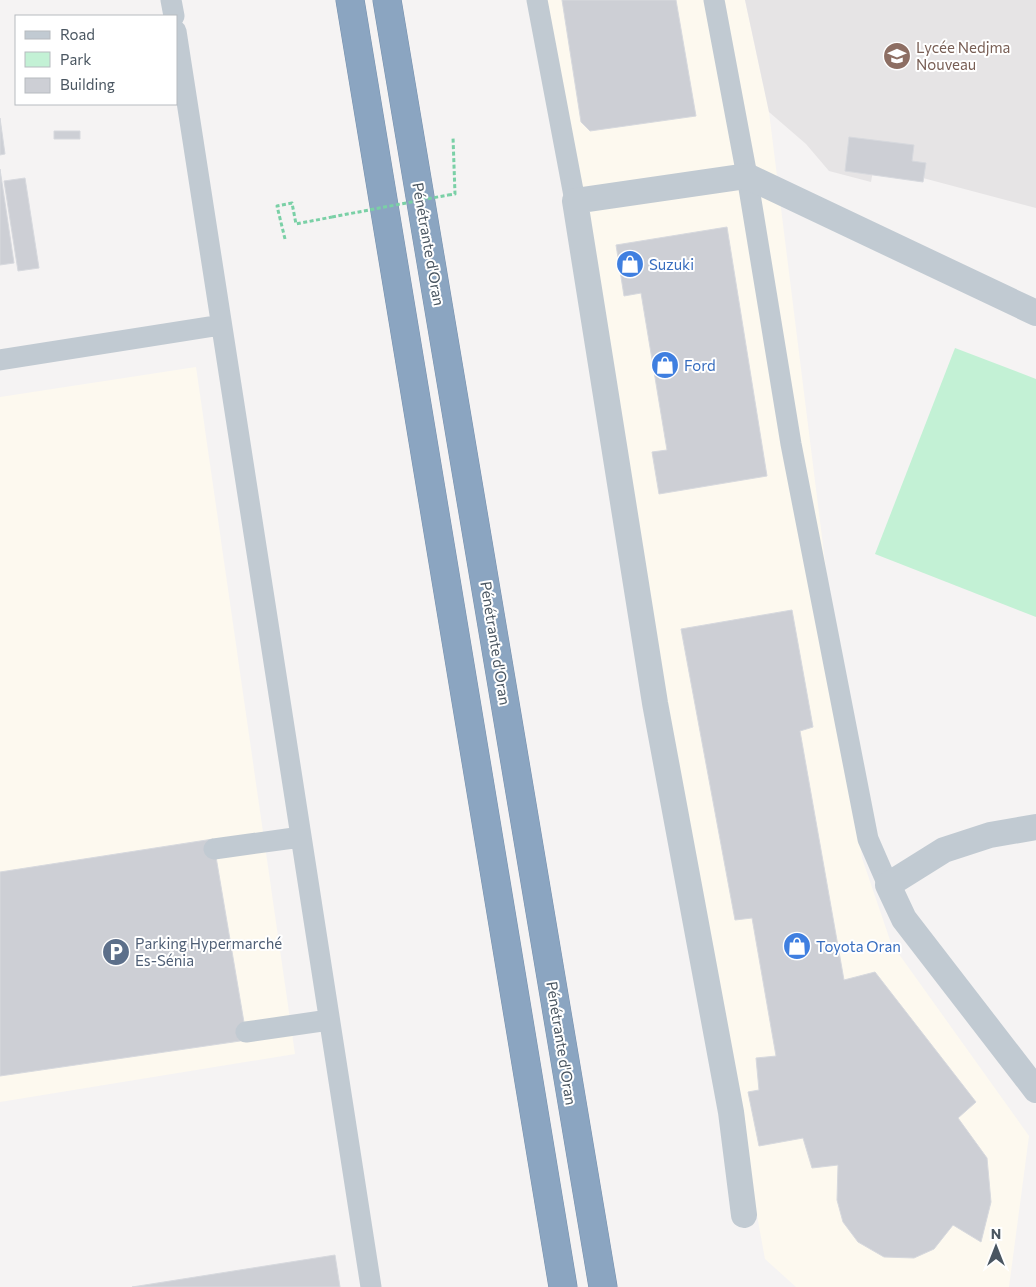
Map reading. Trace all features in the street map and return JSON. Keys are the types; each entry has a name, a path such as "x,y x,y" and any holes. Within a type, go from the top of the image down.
{"highway":[{"path":"350,0 563,1287"},
{"name":"Pénétrante d'Oran","path":"387,0 603,1287"}],"street":[{"path":"172,0 174,15"},
{"path":"536,0 575,201 655,702 731,1112 744,1215"},
{"path":"714,0 747,176 793,454 868,839 904,919 1036,1090"},
{"path":"178,44 371,1287"},
{"path":"575,201 747,176 1036,313"},
{"path":"0,360 221,326"},
{"path":"888,885 944,850 990,835 1036,827"},
{"path":"214,849 301,837"},
{"path":"246,1032 329,1020"}],"path":[{"path":"284,239 277,206 292,203 296,224 455,194 453,137"}],"shaded area":[{"path":"533,0 745,0 769,112 862,858 891,943 1029,1136 1009,1287 796,1287 765,1259"},
{"name":"Lycée Nedjma Nouveau","path":"745,0 1036,0 1036,208 874,165 871,182 829,171 806,144 769,112"},
{"path":"196,367 295,1054 0,1102 0,397"}],"green space":[{"path":"955,348 1036,379 1036,617 875,554"}],"building":[{"path":"562,0 676,0 696,116 590,131 581,122"},
{"path":"0,118 5,154 0,155"},
{"path":"54,131 80,131 80,139 54,139"},
{"path":"849,137 914,145 912,161 926,163 923,182 845,171"},
{"path":"0,169 14,263 0,265"},
{"path":"25,178 39,268 18,271 4,181"},
{"path":"727,227 767,476 659,494 652,452 667,450 641,293 624,296 616,245"},
{"name":"Toyota Oran","path":"792,610 813,727 800,731 844,980 875,972 976,1102 958,1118 987,1158 991,1202 981,1242 953,1225 934,1249 914,1258 884,1257 858,1242 843,1222 837,1200 838,1165 812,1168 803,1138 759,1146 748,1092 759,1090 756,1058 776,1056 752,918 735,920 681,629"},
{"name":"Parking Hypermarché Es-Sénia","path":"213,839 247,1040 0,1076 0,872"},
{"path":"335,1255 340,1287 132,1287"}],"place":[{"name":"Lycée Nedjma Nouveau","path":"897,56"},
{"name":"Suzuki","path":"630,264"},
{"name":"Ford","path":"665,365"},
{"name":"Toyota Oran","path":"797,946"},
{"name":"Parking Hypermarché Es-Sénia","path":"116,952"}]}
